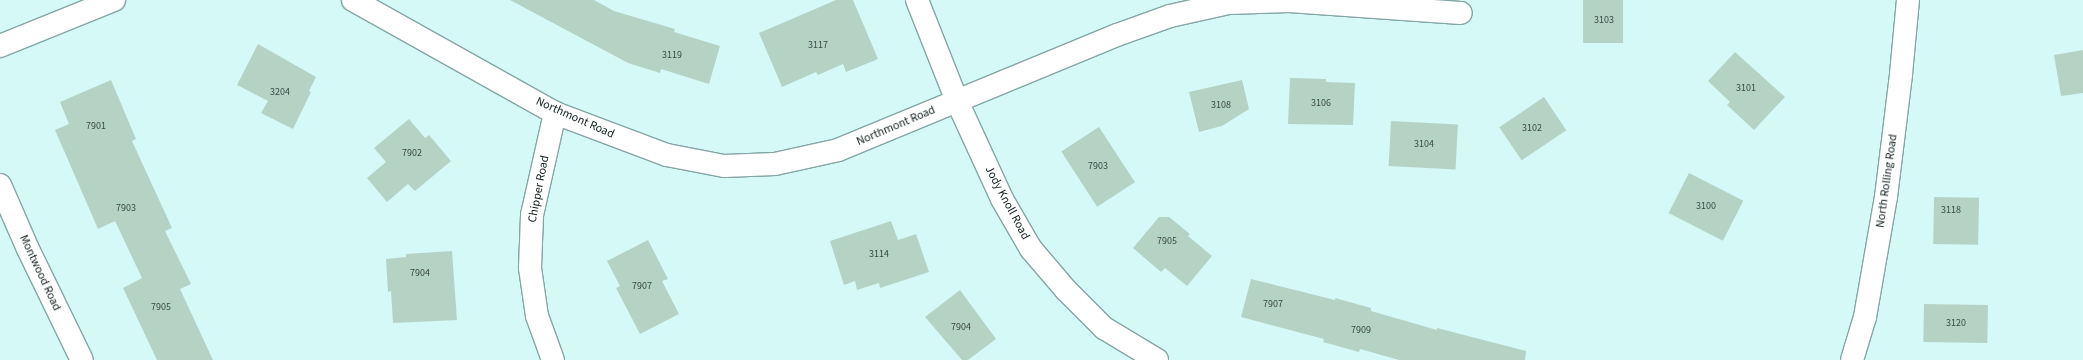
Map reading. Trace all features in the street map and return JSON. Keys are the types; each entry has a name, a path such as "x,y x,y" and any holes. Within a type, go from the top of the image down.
{"street":[{"path":"0,46 114,0"},
{"name":"Northmont Road","path":"353,0 555,113 667,155 724,166 775,164 838,150 1117,35 1170,16 1229,3 1289,1 1461,13"},
{"name":"Jody Knoll Road","path":"917,0 957,101 1002,199 1031,249 1066,290 1104,328 1157,360"},
{"name":"North Rolling Road","path":"1852,360 1865,317 1886,198 1901,74 1908,0"},
{"name":"Chipper Road","path":"553,360 537,316 530,268 532,215 555,113"},
{"name":"Montwood Road","path":"0,185 28,249 82,360"}],"building":[{"path":"510,0 594,0 614,11 675,29 674,32 720,46 709,84 661,69 660,73 628,63"},
{"path":"836,0 853,0 878,59 846,72 843,64 818,75 816,72 782,87 759,33"},
{"path":"1583,0 1623,0 1623,43 1583,43"},
{"path":"258,44 316,77 309,91 311,92 293,129 261,113 268,101 237,85"},
{"path":"2083,50 2083,93 2061,96 2054,55"},
{"path":"1735,52 1785,97 1754,130 1727,105 1730,102 1708,81"},
{"path":"1290,78 1326,79 1326,82 1355,83 1353,125 1288,124"},
{"path":"111,80 136,139 132,141 172,228 165,231 191,284 180,289 213,360 157,360 123,288 142,278 115,221 98,229 55,130 69,124 60,102"},
{"path":"1242,80 1249,109 1222,126 1199,132 1189,92"},
{"path":"1544,97 1566,130 1522,160 1499,127"},
{"path":"409,119 425,138 429,135 451,161 415,191 408,184 387,202 367,178 386,162 374,148"},
{"path":"1391,121 1458,125 1456,169 1389,166"},
{"path":"1099,127 1135,182 1097,207 1061,152"},
{"path":"1689,173 1743,201 1723,241 1669,213"},
{"path":"1934,197 1979,198 1978,245 1933,244"},
{"path":"1159,217 1169,217 1190,234 1188,236 1212,256 1187,286 1165,268 1161,272 1133,248"},
{"path":"891,221 898,240 916,234 929,272 880,288 879,283 857,290 855,281 844,285 830,241"},
{"path":"648,240 668,279 662,281 679,314 640,334 616,288 620,286 607,261"},
{"path":"452,251 457,320 393,323 391,291 388,292 386,259 406,257 406,254"},
{"path":"1251,279 1335,300 1335,298 1371,308 1371,311 1437,330 1437,328 1526,351 1525,360 1399,360 1360,349 1359,352 1323,342 1324,339 1241,317"},
{"path":"960,290 996,339 968,360 962,360 925,317"},
{"path":"1924,304 1988,305 1987,343 1923,342"}]}
